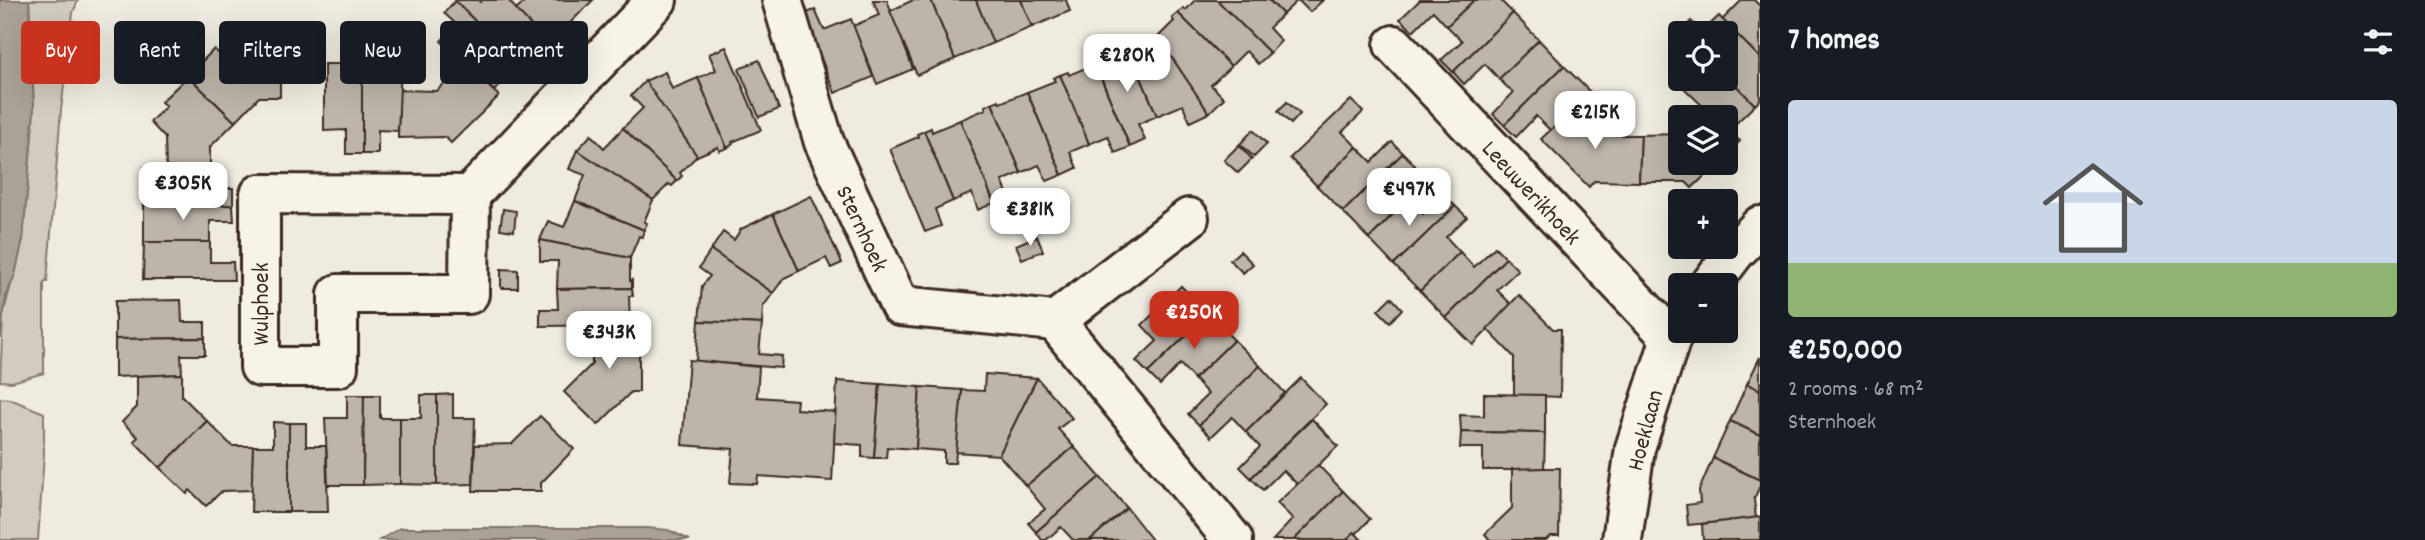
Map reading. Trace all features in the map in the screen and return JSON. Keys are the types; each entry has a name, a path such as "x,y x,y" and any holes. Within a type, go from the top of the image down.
{"street":[{"path":"470,195 657,0"},
{"name":"Sternhoek","path":"782,0 824,142 900,306 1055,321"},
{"name":"Leeuwerikhoek","path":"1394,45 1668,325"},
{"name":"Wulphoek","path":"260,194 470,195 469,294 338,294 338,367 260,367 260,194"},
{"path":"1189,218 1055,321 1233,540"},
{"path":"1719,273 1760,226"},
{"name":"Hoeklaan","path":"1622,540 1635,448 1671,343"}],"shaded area":[{"path":"0,0 29,0 30,21 21,21 21,84 33,84 34,109 23,239 15,275 6,296 0,337"},
{"path":"29,0 78,0 72,21 30,21"},
{"path":"33,84 64,84 47,282 44,282 44,373 12,382 0,381 3,315 23,239 34,109"},
{"path":"0,398 10,399 44,413 38,540 0,540"},
{"path":"400,528 647,528 668,530 690,540 380,540"}],"building":[{"path":"508,0 527,21 475,21 455,1"},
{"path":"527,0 593,0 572,21 527,21 516,10"},
{"path":"873,0 887,0 913,69 877,84 853,26 879,15"},
{"path":"913,0 931,0 955,59 917,75 890,11"},
{"path":"931,0 976,0 993,43 955,59"},
{"path":"976,0 1021,0 1032,27 993,43"},
{"path":"1021,0 1066,0 1070,11 1032,27"},
{"path":"1195,0 1217,0 1270,53 1258,64 1246,51 1231,66 1178,13 1183,8 1186,10"},
{"path":"1217,0 1269,0 1283,14 1269,28 1281,41 1270,53"},
{"path":"1269,0 1298,0 1283,14"},
{"path":"1298,0 1323,0 1310,12"},
{"path":"1420,0 1474,0 1447,26 1433,11 1413,31 1400,19"},
{"path":"1474,0 1500,0 1513,13 1453,72 1441,60 1462,41 1447,26"},
{"path":"1742,0 1754,0 1760,6 1760,58 1738,36 1738,21 1722,20"},
{"path":"455,1 475,21 453,21 444,13"},
{"path":"815,10 824,30 851,19 873,77 835,93 803,14"},
{"path":"1178,13 1231,66 1211,85 1224,98 1209,113 1158,37"},
{"path":"1513,13 1539,40 1499,79 1485,64 1464,84 1453,72"},
{"path":"1738,35 1760,58 1760,100 1755,105 1738,87"},
{"path":"1158,37 1209,113 1190,122 1183,105 1157,116 1128,47 1135,44 1137,47"},
{"path":"1539,40 1564,66 1504,125 1493,114 1513,93 1499,79"},
{"path":"726,47 761,130 732,142 727,148 698,78 716,70 709,54"},
{"path":"1128,47 1157,116 1138,124 1145,140 1130,147 1095,64 1122,53 1121,50"},
{"path":"214,49 218,53 219,84 280,84 280,97 259,97 235,122 196,84 205,84 205,58"},
{"path":"759,60 779,109 759,117 739,69"},
{"path":"326,64 340,64 340,84 362,84 362,154 346,154 346,130 324,131"},
{"path":"1095,64 1130,147 1115,153 1108,136 1089,144 1060,75 1068,72 1069,75"},
{"path":"1564,66 1591,93 1551,131 1536,116 1516,137 1504,125"},
{"path":"665,72 672,89 698,78 727,148 719,151 718,147 697,156 645,81"},
{"path":"1060,75 1089,144 1070,152 1077,168 1062,175 1027,92 1055,81 1053,78"},
{"path":"645,81 697,156 680,173 682,176 677,181 623,128 643,108 631,96"},
{"path":"180,84 196,84 235,122 210,147 210,169 166,168 165,138 150,122 166,106 161,102"},
{"path":"362,84 400,84 398,131 378,130 378,154 362,154"},
{"path":"444,84 486,84 499,96 451,143 445,137 398,138 399,90 437,91"},
{"path":"487,84 501,84 494,91"},
{"path":"1738,87 1755,105 1738,121 1738,105 1702,105 1687,91 1738,91"},
{"path":"1027,92 1062,175 1047,181 1039,165 1021,173 992,103 999,100 1000,103"},
{"path":"1351,100 1363,112 1342,132 1357,147 1317,186 1290,158"},
{"path":"1287,102 1300,114 1291,124 1278,111"},
{"path":"992,103 1021,173 1002,181 1009,197 994,203 960,120 986,109 985,106"},
{"path":"1575,107 1602,135 1641,135 1639,182 1594,181 1589,187 1541,139"},
{"path":"960,120 994,203 978,210 972,193 953,201 924,131 931,128 932,132"},
{"path":"623,128 677,181 672,186 669,184 653,200 577,150 591,135 604,148"},
{"path":"1253,130 1267,144 1254,157 1240,144"},
{"path":"924,131 953,201 935,209 941,226 925,232 890,149 918,137 917,134"},
{"path":"1668,134 1668,175 1706,175 1692,188 1686,182 1639,182 1641,135"},
{"path":"1392,142 1403,153 1343,212 1317,186 1357,147 1372,162"},
{"path":"1239,145 1252,159 1238,173 1224,160"},
{"path":"577,150 653,200 644,222 647,223 644,230 575,201 585,175 569,169"},
{"path":"1403,153 1415,165 1394,185 1408,199 1369,239 1343,212"},
{"path":"144,167 210,169 210,188 233,188 233,205 144,205"},
{"path":"1444,194 1455,206 1394,265 1369,239 1408,199 1423,214"},
{"path":"811,196 842,263 831,268 826,258 799,271 773,214"},
{"path":"575,201 644,230 630,258 540,240 548,221 564,227"},
{"path":"144,205 233,205 234,221 210,221 210,242 144,242"},
{"path":"1455,206 1467,217 1446,237 1460,252 1420,291 1394,265"},
{"path":"503,209 516,211 514,231 500,229"},
{"path":"773,214 799,271 784,278 773,293 711,250 723,232 734,240 741,229"},
{"path":"1037,236 1043,251 1022,259 1016,245"},
{"path":"540,240 630,258 632,288 557,289 558,261 540,261"},
{"path":"144,242 210,242 210,262 233,262 234,280 143,280"},
{"path":"1495,247 1506,258 1446,318 1420,291 1460,252 1474,267"},
{"path":"711,250 773,293 763,307 762,324 699,321 702,286 710,276 699,268"},
{"path":"1240,251 1253,264 1243,273 1230,260"},
{"path":"1506,258 1518,270 1497,290 1512,305 1473,345 1446,318"},
{"path":"501,269 518,270 518,288 501,288"},
{"path":"1181,286 1208,314 1148,373 1136,361 1157,341 1142,325"},
{"path":"632,288 633,296 629,296 630,325 540,326 540,309 558,309 557,289"},
{"path":"1519,295 1553,329 1561,329 1560,397 1514,395 1514,357 1487,329"},
{"path":"1391,297 1402,309 1390,322 1378,310"},
{"path":"181,300 182,322 205,322 205,338 115,339 115,301"},
{"path":"1208,314 1234,340 1194,379 1180,364 1160,385 1148,373"},
{"path":"699,321 762,324 759,354 782,356 781,368 696,361"},
{"path":"639,324 639,392 631,392 598,425 564,392 592,364 592,325"},
{"path":"205,338 205,355 181,355 182,374 115,377 115,339"},
{"path":"1234,340 1260,366 1199,425 1188,414 1208,394 1194,379"},
{"path":"1760,357 1760,390 1747,384"},
{"path":"689,360 759,367 757,397 797,400 796,409 836,412 832,481 758,476 757,484 730,483 733,449 682,445"},
{"path":"1260,366 1285,393 1246,432 1232,417 1211,437 1199,425"},
{"path":"182,374 182,396 207,421 160,468 134,441 138,437 122,422 137,407 137,376"},
{"path":"985,374 1037,378 999,455 955,452 962,390 984,391"},
{"path":"1037,378 1072,418 1058,429 1074,447 1026,486 999,455"},
{"path":"1301,378 1326,404 1251,478 1240,467 1260,447 1246,432"},
{"path":"837,381 880,384 874,458 862,457 862,445 834,443"},
{"path":"880,384 920,387 916,449 887,447 886,458 874,458"},
{"path":"1747,384 1760,390 1760,435 1730,421"},
{"path":"920,387 962,390 955,463 944,463 944,451 916,449"},
{"path":"453,394 453,418 475,418 473,484 437,485 437,395"},
{"path":"1484,394 1545,395 1545,433 1461,432 1460,415 1484,416"},
{"path":"347,395 364,395 363,485 328,485 325,418 347,418"},
{"path":"364,395 380,395 380,418 400,418 400,484 363,485"},
{"path":"421,395 437,395 437,485 400,484 400,418 421,418"},
{"path":"540,416 574,449 541,483 541,491 473,491 475,445 512,444"},
{"path":"1312,419 1338,446 1298,485 1283,470 1263,490 1251,478"},
{"path":"207,421 232,446 253,446 253,451 252,490 222,491 206,506 190,490 187,494 160,468"},
{"path":"1730,421 1760,435 1760,480 1713,458"},
{"path":"273,422 289,423 289,512 251,512 253,446 273,446"},
{"path":"289,423 306,423 306,446 326,446 328,512 289,512"},
{"path":"1461,432 1545,433 1544,470 1483,470 1483,448 1460,448"},
{"path":"1074,447 1100,477 1036,532 1028,523 1045,509 1026,486"},
{"path":"1713,458 1760,480 1754,499 1756,519 1688,525 1686,505 1700,503 1699,490"},
{"path":"1318,465 1343,491 1294,540 1273,540 1293,519 1277,503"},
{"path":"1560,468 1559,536 1550,536 1546,540 1490,540 1485,534 1512,508 1512,469"},
{"path":"1100,477 1127,508 1090,540 1073,540 1061,527 1046,540 1042,540 1036,532"},
{"path":"1343,491 1370,519 1356,534 1354,532 1347,540 1294,540"},
{"path":"1127,508 1152,540 1090,540"},
{"path":"1760,517 1760,540 1703,540 1702,524"},
{"path":"1354,532 1362,540 1347,540"}]}
